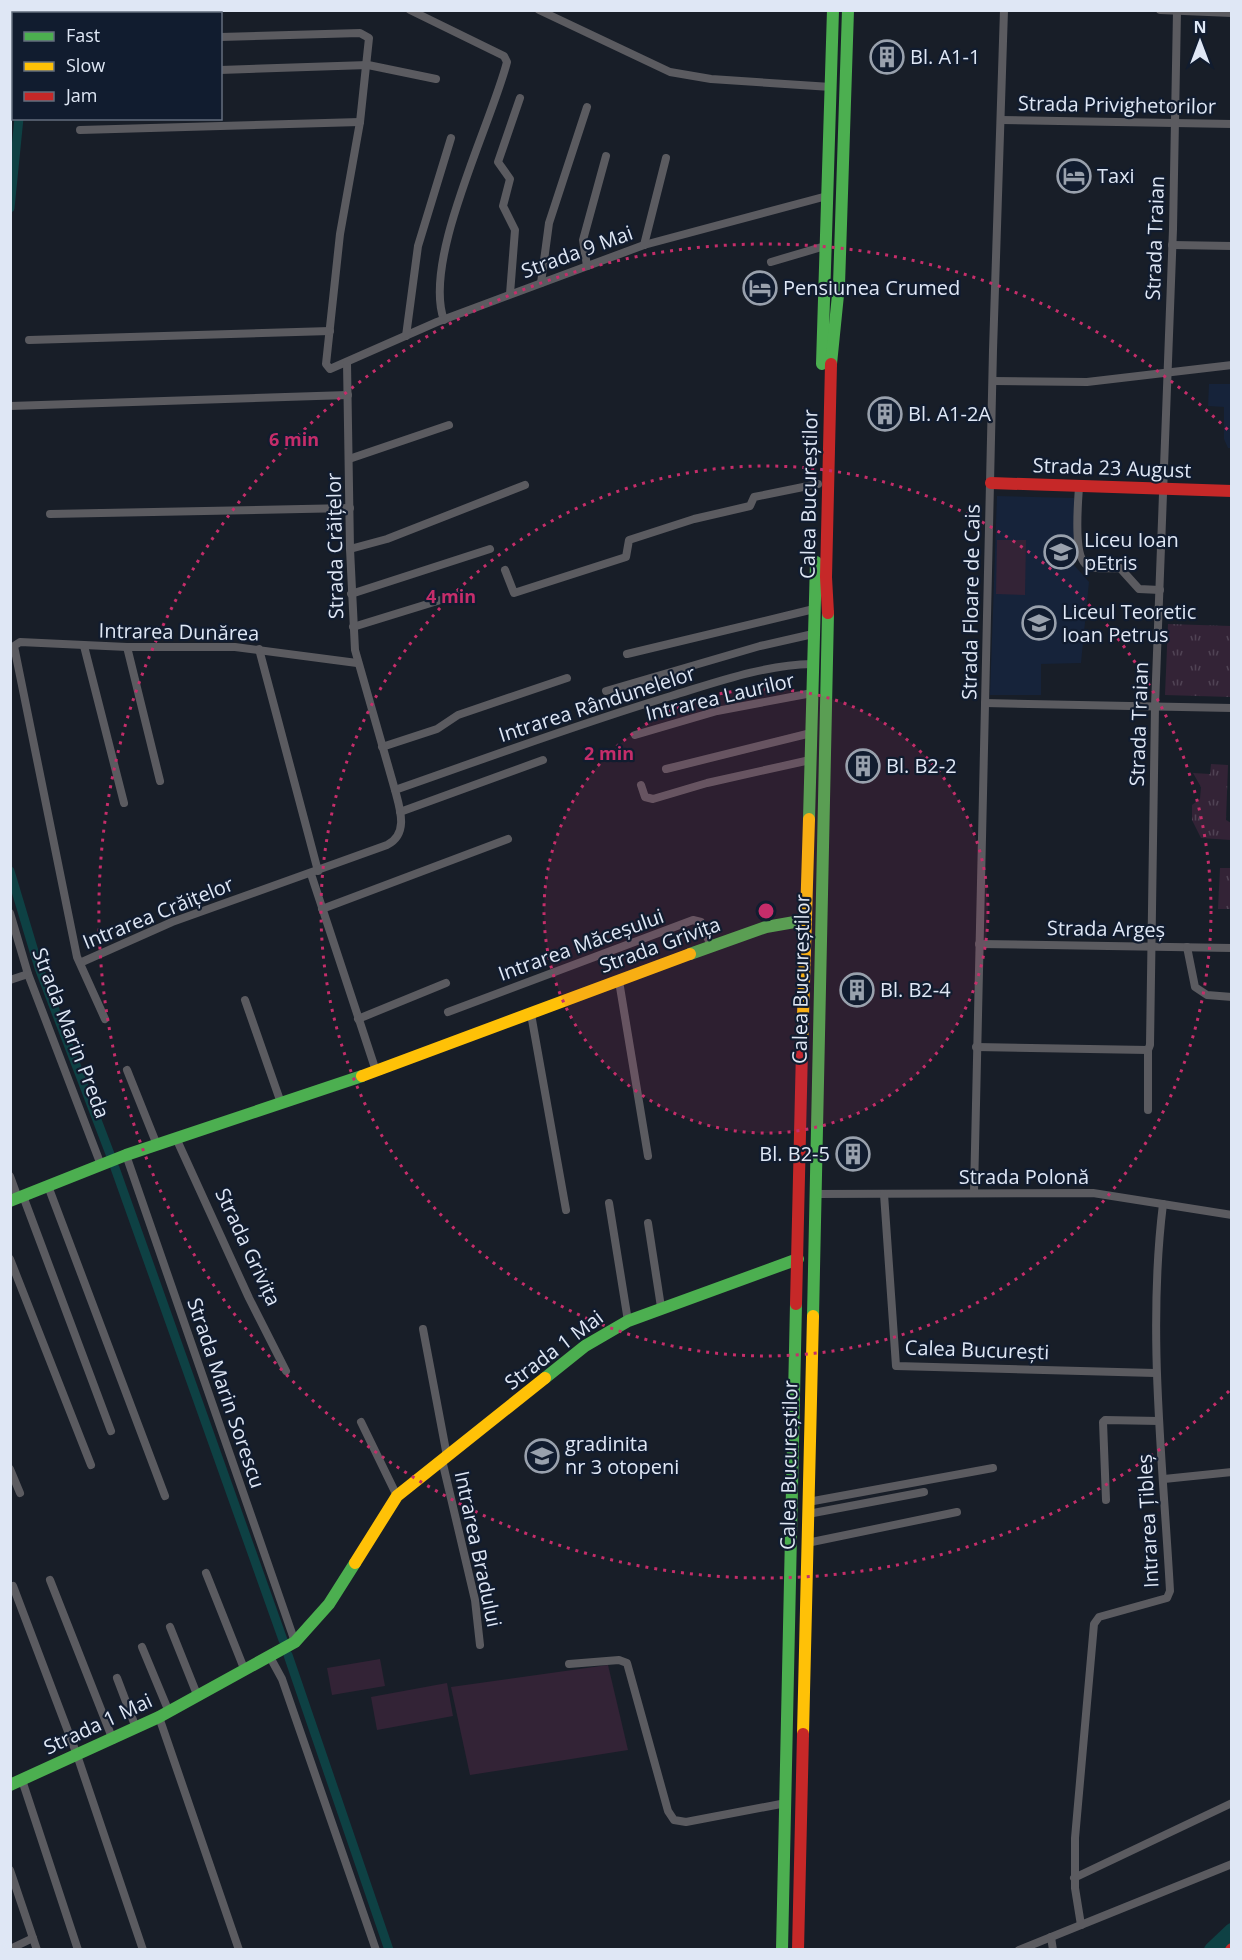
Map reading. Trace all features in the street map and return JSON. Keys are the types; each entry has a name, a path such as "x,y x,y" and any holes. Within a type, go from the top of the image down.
{"main road":[{"name":"Calea Bucureștilor","path":"782,1950 812,664 833,10"},
{"name":"Calea Bucureștilor","path":"798,1950 829,642 826,578 830,387 839,285 848,10"},
{"name":"Strada 23 August","path":"991,483 1232,491"},
{"name":"Strada Grivița","path":"17,1198 126,1155 376,1071 711,946 766,927 806,920"},
{"name":"Strada 1 Mai","path":"16,1782 164,1715 295,1642 329,1604 397,1496 585,1346 628,1321 661,1307 798,1259"}],"street":[{"path":"410,10 504,56 507,62 465,182 447,245 441,294 444,320"},
{"path":"539,10 670,72 711,79 831,87"},
{"name":"Strada Floare de Cais","path":"974,1193 1004,10"},
{"path":"1160,10 1232,13"},
{"name":"Strada Traian","path":"1148,1110 1155,706 1172,246 1177,11"},
{"path":"222,37 360,33 369,38 368,65 344,212 326,367 332,369 347,363"},
{"path":"222,70 368,65 436,79"},
{"path":"10,67 10,106"},
{"path":"510,294 515,230 504,211 510,179 498,162 520,98"},
{"path":"541,283 549,223 587,107"},
{"name":"Strada Privighetorilor","path":"1001,120 1232,124"},
{"path":"80,129 360,122"},
{"path":"406,336 418,246 451,138"},
{"path":"587,266 583,240 606,156"},
{"path":"644,246 666,158"},
{"name":"Strada 9 Mai","path":"347,363 406,336 510,294 644,246 827,196"},
{"path":"771,262 825,246"},
{"path":"1172,246 1232,246"},
{"path":"29,340 330,331"},
{"name":"Strada Crăițelor","path":"314,872 392,842 400,832 400,812 395,790 357,663 351,594 347,363"},
{"path":"993,381 1087,382 1232,365"},
{"path":"10,406 348,395"},
{"path":"349,459 449,425"},
{"path":"506,570 514,593 626,557 629,540 694,519 750,506 754,497 819,484"},
{"path":"350,549 387,539 525,485"},
{"path":"1078,487 1078,544 1082,561 1087,566 1120,568 1139,589 1160,590"},
{"path":"50,514 350,508"},
{"path":"351,594 490,549"},
{"path":"353,627 460,594"},
{"path":"627,654 814,609"},
{"path":"606,691 760,646 813,634"},
{"name":"Intrarea Dunărea","path":"15,658 14,648 20,642 84,646 259,649 357,663"},
{"path":"84,646 124,803"},
{"path":"128,647 160,781"},
{"path":"259,649 322,909 376,1071"},
{"name":"Intrarea Crăițelor","path":"15,658 77,957 81,962 172,922 314,872"},
{"name":"Intrarea Rândunelelor","path":"395,790 667,697 762,670 812,664"},
{"path":"382,747 436,729 459,715 567,678"},
{"name":"Intrarea Laurilor","path":"635,735 717,711 812,693"},
{"path":"986,703 1232,708"},
{"path":"666,769 811,734"},
{"path":"400,812 543,760"},
{"path":"641,785 645,797 653,799 707,783 810,760"},
{"path":"322,909 508,839"},
{"name":"Strada Marin Preda","path":"10,913 15,944 101,1165"},
{"name":"Intrarea Măceșului","path":"448,1012 693,920 703,925 711,946"},
{"name":"Strada Argeș","path":"979,944 1232,948"},
{"path":"1187,947 1198,990 1207,994 1232,997"},
{"path":"81,962 105,1019"},
{"path":"10,980 28,974"},
{"path":"619,981 648,1156"},
{"path":"358,1018 446,983"},
{"path":"245,1000 281,1103"},
{"path":"531,1014 566,1210"},
{"path":"976,1047 1148,1050"},
{"path":"127,1070 157,1145"},
{"name":"Strada Grivița","path":"176,1138 249,1298 286,1371"},
{"name":"Strada Marin Sorescu","path":"126,1155 295,1642"},
{"path":"10,1176 111,1431"},
{"path":"48,1186 165,1496"},
{"name":"Strada Polonă","path":"815,1194 1093,1193 1232,1215"},
{"name":"Calea București","path":"884,1194 896,1366 1155,1373"},
{"path":"609,1203 628,1321"},
{"name":"Intrarea Țibleș","path":"1081,1925 1074,1878 1075,1838 1094,1624 1099,1617 1163,1600 1169,1596 1164,1479 1155,1373 1155,1300 1163,1204"},
{"path":"648,1223 661,1307"},
{"path":"10,1259 91,1465"},
{"path":"423,1329 445,1458"},
{"path":"1106,1500 1103,1422 1105,1420 1159,1421"},
{"path":"361,1422 397,1496"},
{"name":"Intrarea Bradului","path":"445,1458 475,1600 480,1645"},
{"path":"808,1508 993,1468"},
{"path":"10,1469 20,1493"},
{"path":"1164,1479 1232,1472"},
{"path":"808,1508 924,1492"},
{"path":"807,1543 957,1512"},
{"path":"206,1573 245,1671"},
{"path":"50,1580 113,1740"},
{"path":"13,1586 77,1755 143,1950"},
{"path":"170,1627 198,1696"},
{"name":"Strada 1 Mai","path":"142,1647 164,1715"},
{"path":"270,1657 282,1679 376,1950"},
{"path":"569,1664 620,1660 627,1663 668,1811 674,1820 686,1822 786,1803"},
{"path":"117,1678 136,1728"},
{"path":"164,1715 239,1950"},
{"path":"16,1782 78,1950"},
{"path":"1074,1878 1232,1803"},
{"path":"1019,1950 1232,1864"},
{"path":"10,1870 37,1950"},
{"path":"1051,1937 1053,1950"},
{"path":"10,1949 33,1938"}],"shaded area":[{"path":"1209,384 1231,384 1231,448 1228,448 1224,439 1224,407 1208,406"},
{"name":"Liceul Teoretic Ioan Petrus","path":"997,496 1074,498 1074,565 1089,582 1081,663 1041,664 1041,695 990,695"}],"green space":[{"path":"997,540 1026,540 1025,595 996,594"},
{"path":"1168,624 1231,626 1231,697 1165,695"},
{"path":"1211,764 1228,765 1226,820 1231,823 1231,840 1201,838 1192,820 1192,805 1200,799 1201,787 1193,773 1210,774"},
{"path":"1220,868 1231,868 1231,909 1218,909"},
{"path":"380,1659 385,1686 332,1695 327,1668"},
{"path":"608,1665 628,1750 470,1775 451,1687"},
{"path":"447,1683 453,1716 377,1730 371,1697"}],"waterway":[{"path":"10,208 19,120"},
{"path":"10,871 39,968 110,1154"},
{"path":"115,1168 283,1640"},
{"path":"288,1655 389,1950"},
{"path":"1212,1950 1232,1931"}],"traffic: fast":[{"path":"822,364 833,10"},
{"path":"831,364 839,285 848,10"},
{"path":"809,819 816,562"},
{"path":"813,1316 828,613"},
{"path":"690,954 766,927 806,920"},
{"path":"10,1201 126,1155 362,1076"},
{"path":"545,1378 585,1346 628,1321 798,1259"},
{"path":"782,1950 796,1304"},
{"path":"10,1785 159,1717 295,1642 329,1604 355,1563"}],"traffic: slow":[{"path":"802,1049 809,819"},
{"path":"362,1076 690,954"},
{"path":"803,1734 813,1316"},
{"path":"355,1563 397,1496 545,1378"}],"traffic: jam":[{"path":"828,613 826,577 831,364"},
{"path":"991,483 1232,491"},
{"path":"796,1304 802,1049"},
{"path":"798,1950 803,1734"}],"place":[{"name":"Bl. A1-1","path":"887,57"},
{"name":"Taxi","path":"1074,176"},
{"name":"Pensiunea Crumed","path":"760,288"},
{"name":"Bl. A1-2A","path":"885,414"},
{"name":"Liceu Ioan pEtris","path":"1061,552"},
{"name":"Liceul Teoretic Ioan Petrus","path":"1039,623"},
{"name":"Bl. B2-2","path":"863,766"},
{"name":"Bl. B2-4","path":"857,990"},
{"name":"Bl. B2-5","path":"853,1154"},
{"name":"gradinita nr 3 otopeni","path":"542,1456"}]}
